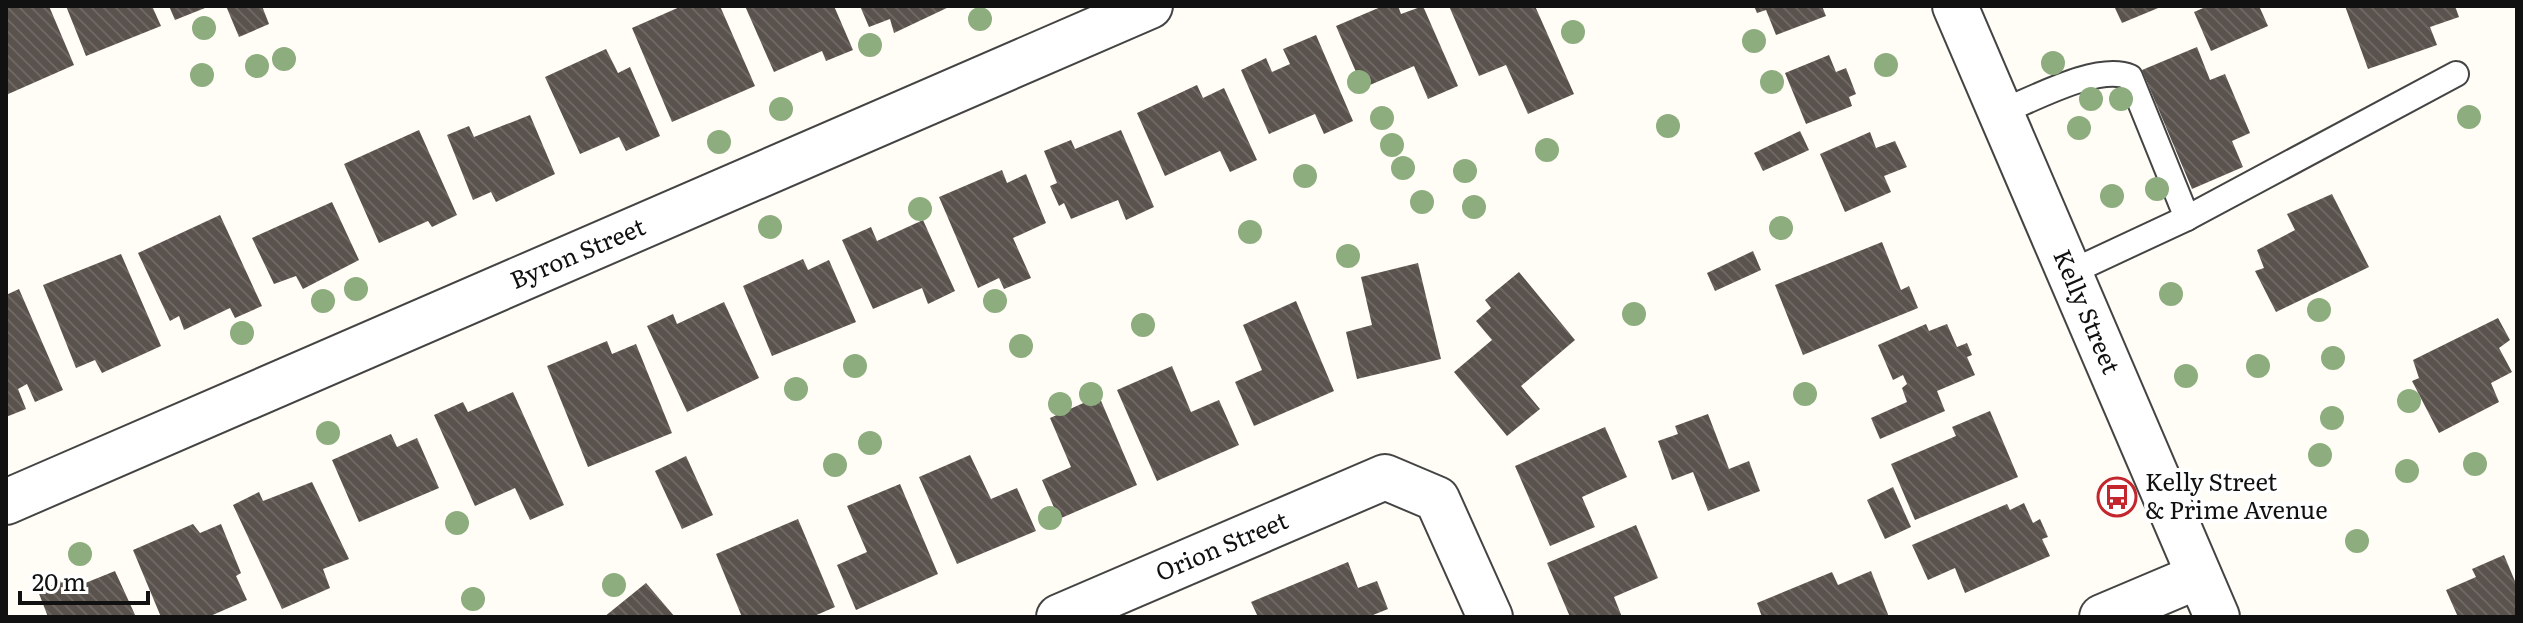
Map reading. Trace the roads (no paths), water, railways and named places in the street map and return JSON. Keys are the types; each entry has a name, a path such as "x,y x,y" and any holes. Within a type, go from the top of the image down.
{"street":[{"name":"Byron Street","path":"6,502 1150,6"},
{"name":"Kelly Street","path":"1955,6 2217,617"},
{"name":"Orion Street","path":"1059,617 1385,477 1437,499 1490,617"},
{"path":"2102,617 2199,576"}],"lane":[{"path":"2001,112 2092,76 2114,73 2130,77 2187,218"},
{"path":"2069,273 2187,218 2456,74"}],"place":[{"name":"Kelly Street & Prime Avenue","path":"2117,497"}]}
